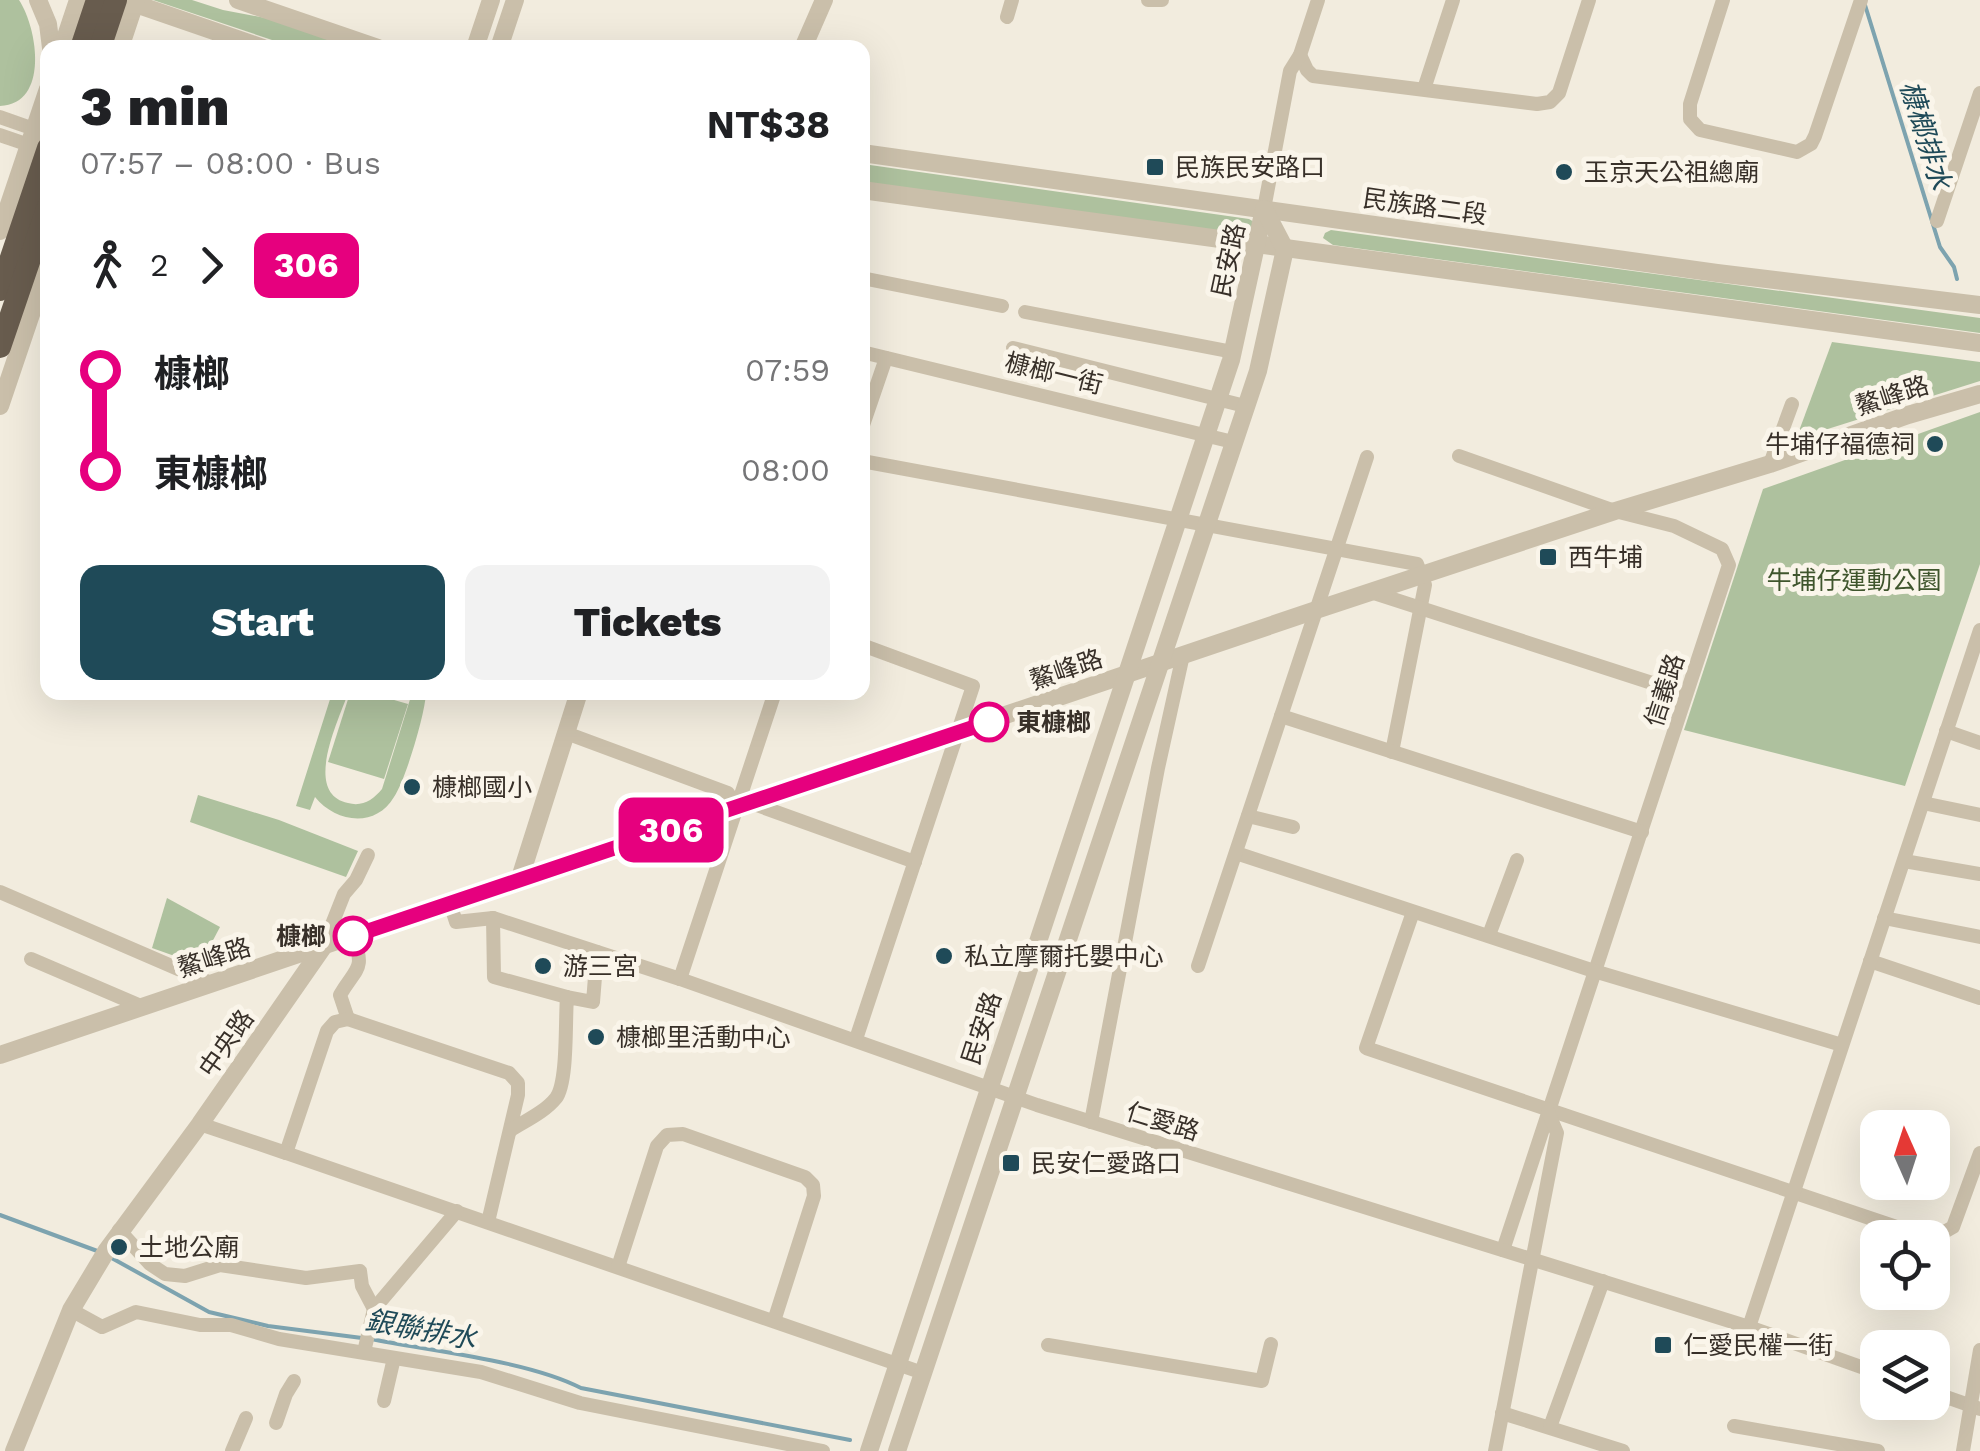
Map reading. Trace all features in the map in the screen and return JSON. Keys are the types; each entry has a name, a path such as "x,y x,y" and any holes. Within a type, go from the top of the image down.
{"highway":[{"path":"84,40 97,0"},
{"path":"105,40 128,1"},
{"path":"0,290 37,140"},
{"path":"0,348 40,230"}],"street":[{"path":"38,0 51,40"},
{"path":"65,40 78,0"},
{"path":"238,0 355,40"},
{"path":"478,40 491,0"},
{"path":"502,40 515,0"},
{"path":"806,40 824,0"},
{"path":"1007,17 1012,0"},
{"path":"1148,0 1162,0"},
{"path":"1264,209 1290,71 1300,55 1318,0"},
{"path":"1424,90 1453,0"},
{"path":"1300,55 1314,76 1538,104 1550,102 1559,93 1589,0"},
{"path":"1723,0 1688,113 1694,126 1796,152 1811,144 1859,5"},
{"path":"121,40 128,1 240,40"},
{"path":"1937,221 1980,94"},
{"path":"0,117 37,140"},
{"path":"0,135 37,140"},
{"path":"0,231 37,140"},
{"name":"民族路二段","path":"870,154 1716,273 1980,305"},
{"path":"870,191 1980,342"},
{"name":"民安路","path":"869,1451 1233,352 1264,209"},
{"name":"民安路","path":"1264,209 1285,249"},
{"path":"897,1451 1258,372 1285,249"},
{"path":"870,280 1002,306"},
{"path":"0,406 40,288"},
{"path":"1025,312 1233,352"},
{"path":"1013,348 1245,406"},
{"name":"槺榔一街","path":"870,354 1233,442"},
{"path":"870,405 886,358"},
{"name":"鰲峰路","path":"0,1056 1159,662 1614,510 1770,464 1908,414 1980,394"},
{"path":"1770,464 1792,404"},
{"path":"1198,966 1367,456"},
{"name":"信義路","path":"1459,456 1614,510 1674,526 1722,549 1729,566 1503,1250"},
{"path":"870,462 1417,564 1425,585 1392,752"},
{"path":"1371,592 1686,694"},
{"path":"1749,1327 1980,630"},
{"path":"856,1040 973,686 870,648"},
{"path":"1090,1122 1183,655"},
{"path":"520,878 576,700"},
{"path":"680,979 744,805 773,700"},
{"path":"1281,716 1642,832"},
{"path":"1946,732 1980,743"},
{"path":"566,733 728,793 744,805 915,862"},
{"path":"1922,803 1980,815"},
{"path":"1248,816 1293,827"},
{"path":"1236,854 1594,971 1842,1045"},
{"name":"中央路","path":"14,1451 71,1310 103,1256 323,947 344,894 368,855"},
{"path":"1489,935 1517,860"},
{"path":"1904,860 1980,874"},
{"path":"0,892 213,984"},
{"name":"仁愛路","path":"450,902 456,922 493,918 1090,1122 1749,1327 1860,1367"},
{"path":"1414,912 1366,1048 1876,1220"},
{"path":"493,918 494,977 593,1002 597,952"},
{"path":"1884,918 1980,937"},
{"path":"348,1019 340,995 359,972 353,936"},
{"path":"30,959 143,1007"},
{"path":"1870,961 1980,998"},
{"path":"511,1130 558,1097 564,1074 567,998"},
{"path":"286,1153 327,1032 335,1022 348,1019 509,1073 518,1083 518,1096 488,1222"},
{"name":"信義路","path":"1495,1451 1557,1133 1548,1111"},
{"path":"200,1124 923,1373"},
{"path":"618,1267 657,1146 667,1135 683,1134 805,1176 813,1185 814,1196 774,1321"},
{"path":"1950,1228 1980,1153"},
{"path":"364,1352 372,1316 457,1211"},
{"path":"119,1230 150,1264 165,1274 185,1276 220,1265 306,1278 360,1272 372,1316"},
{"path":"1550,1427 1603,1281"},
{"path":"71,1310 102,1327 136,1312 200,1325 231,1325 279,1339 481,1372 569,1400 823,1451"},
{"path":"1048,1345 1262,1381 1271,1344"},
{"path":"1962,1451 1975,1407 1980,1350"},
{"path":"384,1402 394,1358"},
{"path":"276,1423 294,1381"},
{"path":"1950,1398 1975,1407"},
{"path":"1502,1413 1623,1451"},
{"path":"232,1451 246,1418"},
{"path":"1734,1426 1878,1451"}],"green space":[{"path":"0,0 19,0 31,29 35,63 26,93 16,102 0,106"},
{"path":"153,0 192,0 271,19 331,40 272,40"},
{"path":"870,165 1254,222 1253,231 1211,231 870,183"},
{"path":"1331,230 1980,318 1980,333 1333,245 1323,238"},
{"path":"1832,342 1980,362 1980,381 1796,439"},
{"name":"牛埔仔運動公園","path":"1980,412 1980,564 1905,786 1684,730 1763,489"},
{"path":"330,700 345,700 327,754 327,785 334,797 358,804 382,789 410,700 425,700 399,788 386,807 366,818 355,818 333,812 315,797 310,810 296,806"},
{"path":"348,700 394,700 408,704 384,779 328,762"},
{"path":"198,795 279,820 358,851 346,877 190,822"},
{"path":"167,898 220,927 200,965 152,948"}],"waterway":[{"name":"槺榔排水","path":"1865,5 1940,247 1957,279"},
{"name":"銀聯排水","path":"0,1215 100,1252"},
{"name":"銀聯排水","path":"108,1256 209,1312 268,1326 362,1338"},
{"name":"銀聯排水","path":"371,1339 508,1364 581,1388 850,1440"}],"bus line":[{"name":"306","path":"353,936 989,722"}],"place":[{"name":"民族民安路口","path":"1155,167"},
{"name":"玉京天公祖總廟","path":"1564,172"},
{"name":"牛埔仔福德祠","path":"1935,444"},
{"name":"西牛埔","path":"1548,557"},
{"name":"東槺榔","path":"989,722"},
{"name":"槺榔國小","path":"412,787"},
{"name":"槺榔","path":"353,936"},
{"name":"私立摩爾托嬰中心","path":"944,956"},
{"name":"游三宮","path":"543,966"},
{"name":"槺榔里活動中心","path":"596,1037"},
{"name":"民安仁愛路口","path":"1011,1163"},
{"name":"土地公廟","path":"119,1247"},
{"name":"仁愛民權一街","path":"1663,1345"}]}
